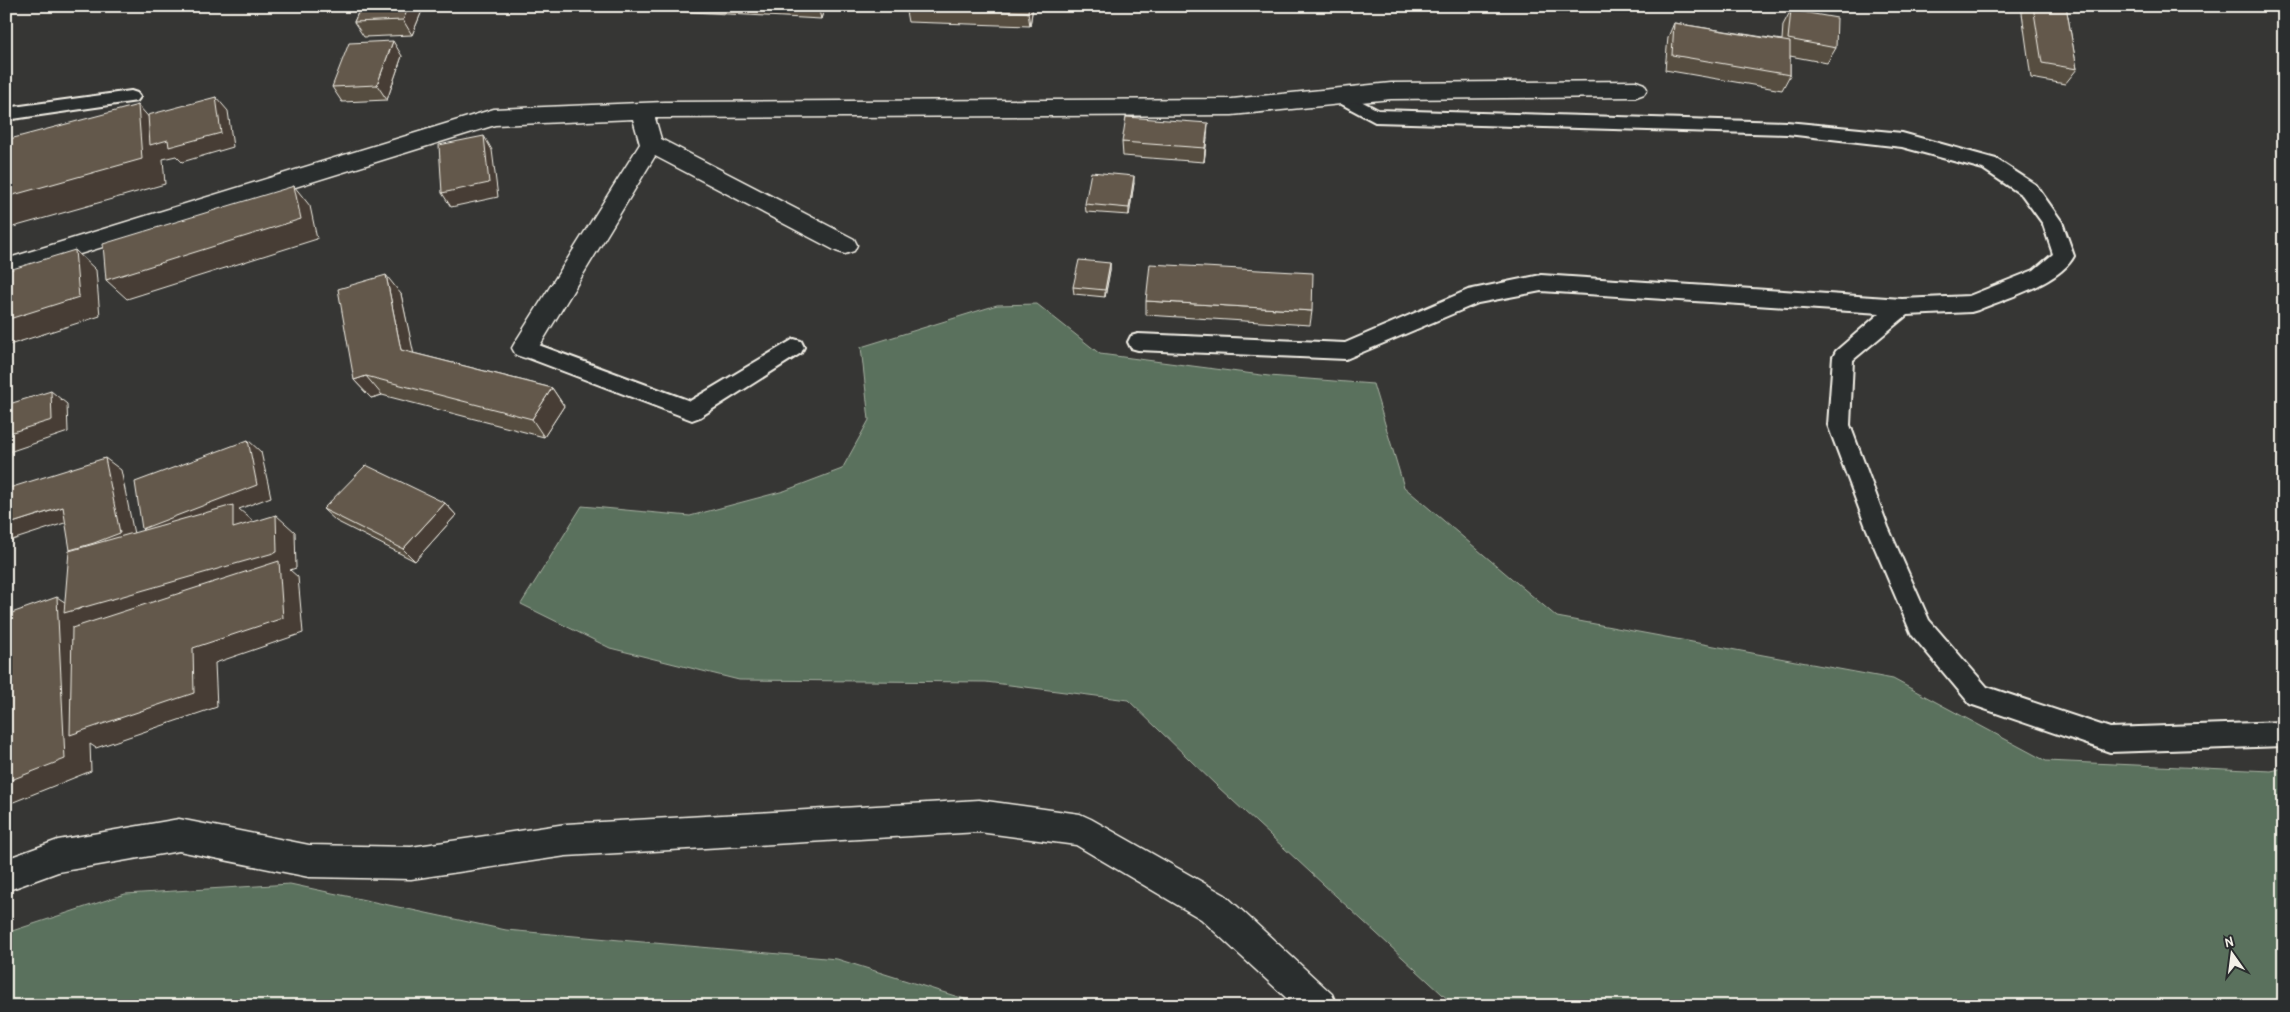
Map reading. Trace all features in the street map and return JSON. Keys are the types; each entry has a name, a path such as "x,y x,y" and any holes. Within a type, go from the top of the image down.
{"street":[{"path":"6,268 494,117 642,111 1232,107 1391,91 1636,89"},
{"path":"526,348 651,144 642,111"},
{"path":"651,144 845,245"},
{"path":"6,875 58,856 179,836 309,861 411,863 566,840 979,816 1080,830 1213,907 1320,1006"}],"lane":[{"path":"1138,342 1346,351 1475,296 1541,283 1902,307 1971,304 2041,275 2064,256 2052,222 2030,190 1990,164 1902,140 1787,128 1375,116 1340,96"},
{"path":"6,114 131,97"},
{"path":"1902,307 1843,357 1839,425 1877,527 1920,627 1980,696 2110,740 2284,734"},
{"path":"526,348 692,411 794,347"}],"green space":[{"path":"1037,304 1100,354 1269,376 1373,384 1404,487 1557,617 1893,679 2046,761 2271,771 2284,768 2284,1006 1455,1006 1218,787 1128,700 986,682 739,680 610,648 521,604 582,506 690,516 784,491 842,469 869,420 861,347 997,305"},
{"path":"290,884 506,930 837,959 987,1006 6,1006 6,933 125,894"}],"building":[{"path":"361,6 409,6 403,20 354,22"},
{"path":"905,6 1029,6 1028,12"},
{"path":"2033,6 2066,6 2077,69 2042,63"},
{"path":"1791,10 1837,18 1836,48 1788,39"},
{"path":"1674,23 1790,42 1790,75 1672,55"},
{"path":"393,41 377,85 332,87 349,43"},
{"path":"216,97 221,133 169,147 168,140 150,145 148,115"},
{"path":"138,105 142,159 6,197 6,140"},
{"path":"1126,117 1208,123 1205,148 1122,142"},
{"path":"484,136 489,183 442,193 439,145"},
{"path":"1091,172 1134,176 1129,208 1085,204"},
{"path":"294,186 301,219 106,280 103,244"},
{"path":"75,250 79,297 6,320 6,271"},
{"path":"1079,260 1110,263 1105,290 1073,287"},
{"path":"1150,264 1313,273 1312,311 1146,301"},
{"path":"386,275 401,350 552,388 532,419 366,376 354,380 338,289"},
{"path":"51,391 52,420 6,434 6,405"},
{"path":"248,440 257,485 142,529 135,482"},
{"path":"105,458 120,533 70,550 63,507 6,525 6,489"},
{"path":"366,465 445,503 403,549 323,509"},
{"path":"233,505 233,528 276,515 277,552 64,613 69,551"},
{"path":"279,561 283,618 193,648 194,693 70,735 72,628"},
{"path":"57,597 65,759 6,782 6,615"}]}
